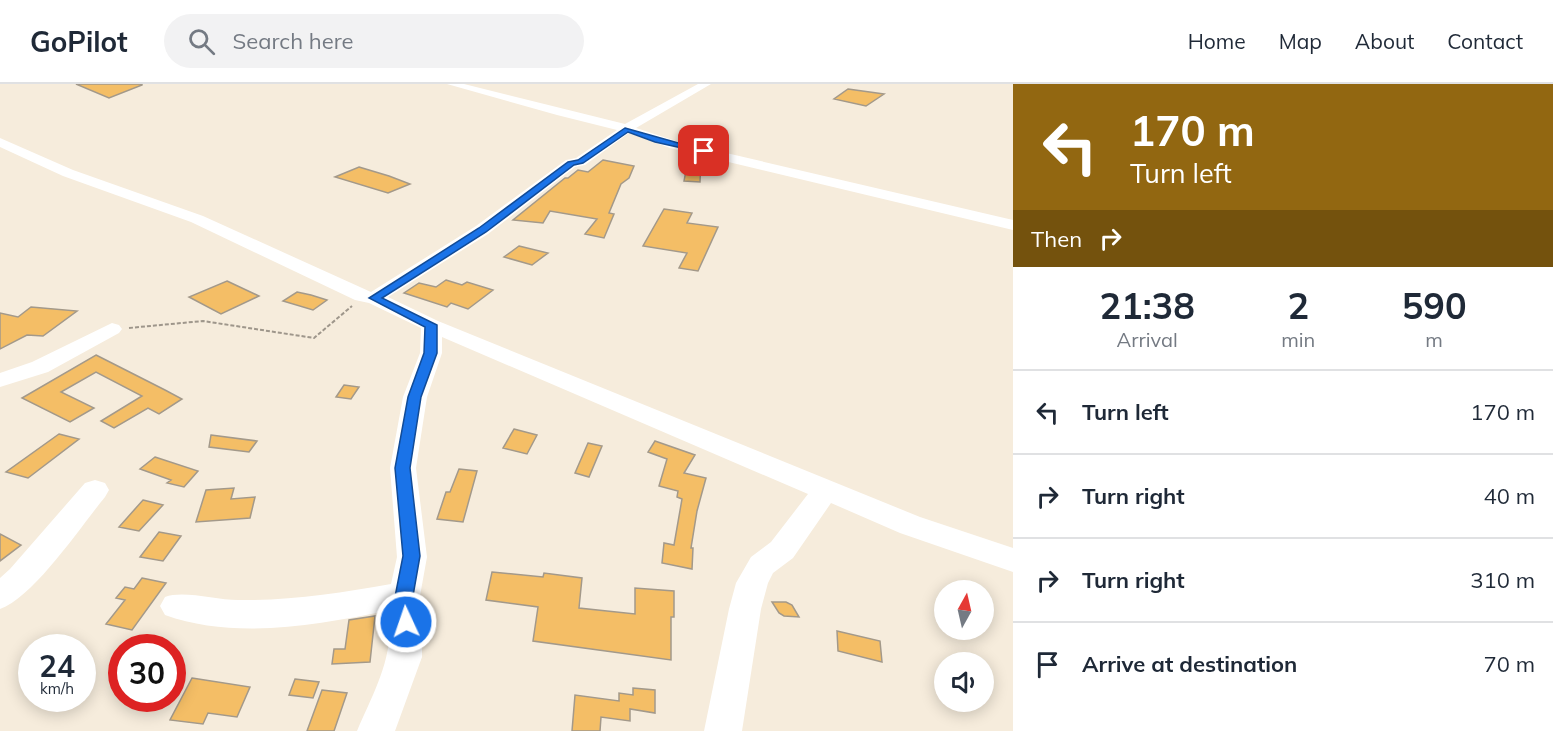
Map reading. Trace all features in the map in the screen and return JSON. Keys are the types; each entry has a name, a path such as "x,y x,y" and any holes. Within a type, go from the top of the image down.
{"street":[{"path":"452,84 627,129 675,145 1013,225"},
{"path":"368,297 482,230 571,163 580,162 627,129 706,84"},
{"path":"0,142 68,173 197,219 431,325 910,525 1013,560"},
{"path":"375,731 405,657 406,622 402,607 412,556 403,468 415,397 431,353 431,325"},
{"path":"0,380 40,367 112,330"},
{"path":"0,596 21,578 95,490"},
{"path":"723,731 745,609 752,583 762,565 782,550 826,490"},
{"path":"176,606 213,613 274,612 373,601 404,595"}],"path":[{"path":"112,330 203,321 314,338 368,297"}],"building":[{"path":"76,84 142,84 142,85 109,98"},
{"path":"848,89 884,94 866,106 834,99"},
{"path":"689,155 701,158 700,182 684,181"},
{"path":"603,160 634,166 629,178 621,184 609,213 614,214 604,238 585,234 597,219 550,211 543,223 513,220 565,178 578,170 588,172"},
{"path":"359,167 410,184 388,193 335,177"},
{"path":"664,209 692,213 687,223 718,227 698,271 679,268 687,253 643,246"},
{"path":"519,246 548,253 532,265 504,257"},
{"path":"446,280 462,285 467,282 493,290 468,309 451,303 447,307 404,293 419,283 436,287"},
{"path":"227,281 259,296 221,314 189,297"},
{"path":"297,292 327,300 313,310 283,301"},
{"path":"31,307 77,311 43,336 27,335 0,349 0,313 18,317"},
{"path":"96,355 182,399 159,414 148,408 114,428 101,421 142,396 96,372 61,392 94,408 70,422 22,398"},
{"path":"344,385 359,387 351,399 336,397"},
{"path":"514,429 537,435 527,454 503,448"},
{"path":"59,434 79,439 28,478 6,472"},
{"path":"211,435 257,441 249,452 209,447"},
{"path":"655,441 695,455 684,473 706,478 697,511 691,548 693,548 692,569 662,563 664,543 674,545 682,499 677,497 678,491 659,486 667,459 648,452"},
{"path":"588,443 602,446 589,477 575,473"},
{"path":"155,457 198,471 184,487 167,483 171,480 140,469"},
{"path":"459,469 477,471 463,522 437,519 446,492 450,492"},
{"path":"234,488 231,499 255,497 250,518 196,522 206,490"},
{"path":"143,500 163,505 139,531 119,527"},
{"path":"159,532 181,536 163,561 140,557"},
{"path":"0,534 21,545 0,561"},
{"path":"492,572 543,577 544,573 582,578 579,608 635,614 635,588 674,591 674,617 671,617 671,660 533,641 538,607 486,600"},
{"path":"142,578 166,583 132,630 106,624 125,600 116,598 125,587 134,589"},
{"path":"772,602 786,602 792,605 799,617 784,616 779,613"},
{"path":"375,616 370,662 332,664 334,649 345,649 349,620"},
{"path":"837,631 880,641 882,662 838,651"},
{"path":"192,678 250,687 237,717 208,713 203,724 170,720 174,712 186,712 186,689"},
{"path":"295,679 319,682 313,698 289,695"},
{"path":"633,688 655,690 655,713 630,709 630,721 601,717 600,731 572,731 575,695 619,701 619,693 633,695"},
{"path":"322,690 347,693 334,731 307,731"}],"route":[{"path":"406,622 402,607 412,556 403,468 415,397 431,353 431,325 374,298 436,261 482,230 571,163 580,162 627,129 657,140 704,151"}]}
